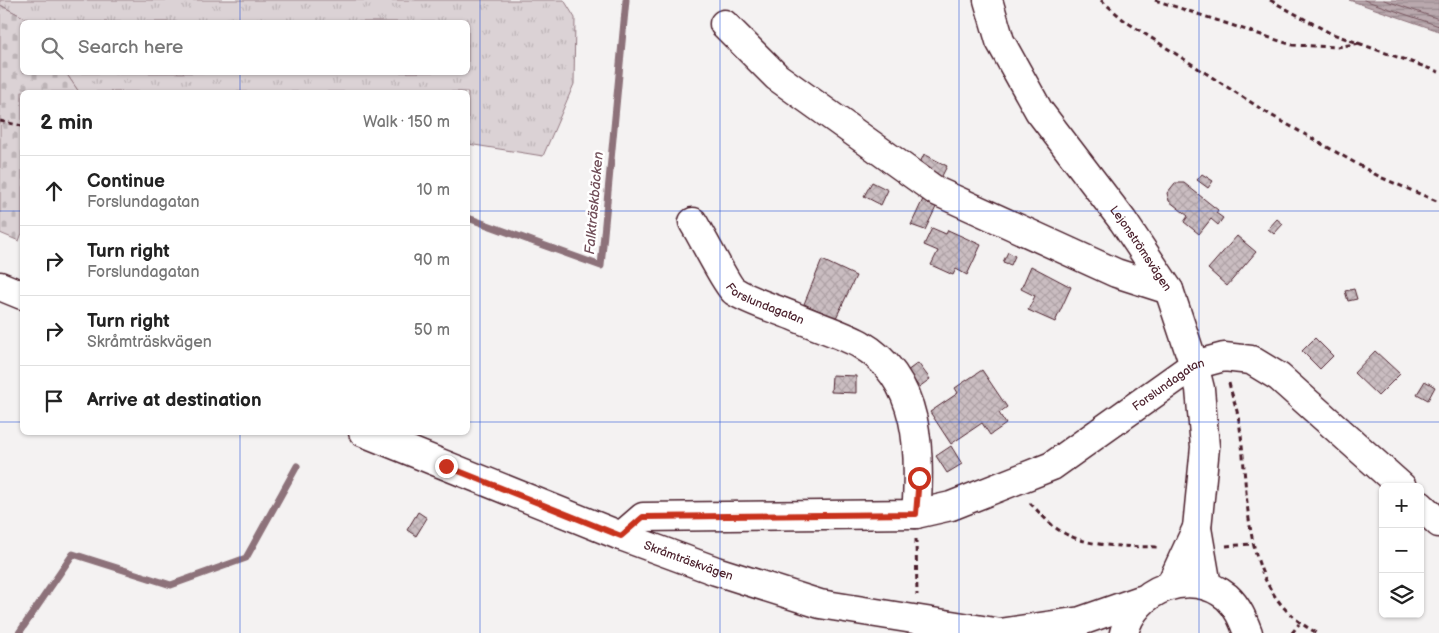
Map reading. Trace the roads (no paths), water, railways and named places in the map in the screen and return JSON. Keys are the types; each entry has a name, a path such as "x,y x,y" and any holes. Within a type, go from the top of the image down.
{"street":[{"name":"Lejonströmsvägen","path":"988,0 1000,41 1039,111 1123,221 1169,290 1200,389 1204,447 1195,541 1207,586"},
{"path":"724,24 777,77 936,191 1116,273 1169,290"},
{"name":"Forslundagatan","path":"693,222 732,290 860,344 880,359 897,380 910,405 917,440 919,478 916,514"},
{"path":"0,286 20,294"},
{"name":"Forslundagatan","path":"621,536 643,517 916,514 951,506 1052,466 1194,365 1224,356 1252,360 1279,377 1398,483"},
{"name":"Skråmträskvägen","path":"370,435 621,536 716,571 820,604 1000,633 1081,621 1142,600 1171,584"},
{"path":"1424,509 1439,523"},
{"name":"Lejonströmsvägen","path":"1171,584 1195,541"},
{"path":"1171,584 1189,582 1207,586 1227,597 1241,614 1248,633"},
{"path":"1124,633 1127,621 1142,600"}],"water":[{"path":"1349,0 1439,0 1439,31"}],"waterway":[{"name":"Falkträskbäcken","path":"470,219 601,266 626,0"},
{"name":"Falkträskbäcken","path":"19,633 73,554 171,585 246,558 297,466"}]}
